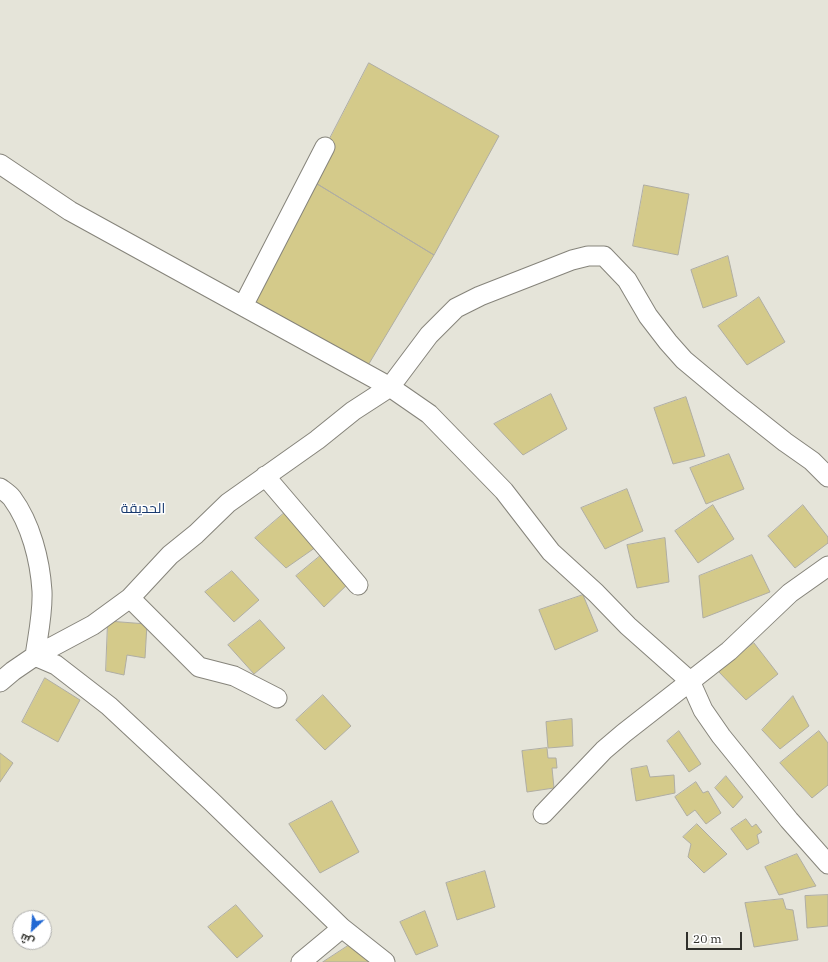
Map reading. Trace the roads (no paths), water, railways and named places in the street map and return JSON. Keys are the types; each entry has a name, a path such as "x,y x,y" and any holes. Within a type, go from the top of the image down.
{"street":[{"path":"243,306 326,146"},
{"path":"0,164 70,211 390,387 429,414 504,491 551,552 628,626 690,681 703,710 721,736 789,820 828,864"},
{"path":"0,682 35,656 93,625 130,598 170,556 196,534 228,503 317,440 353,411 390,387 429,336 456,308 480,296 572,260 588,256 604,256 627,280 648,316 684,360 785,442 812,461 828,477"},
{"path":"265,476 358,585"},
{"path":"0,488 11,498 25,520 34,545 42,592 35,656"},
{"path":"543,814 604,750 649,712 729,651 790,593 828,566"},
{"path":"130,598 198,667 234,676 277,698"},
{"path":"35,656 56,665 109,706 211,801 342,928 385,962"},
{"path":"301,962 342,928"}],"district":[{"name":"الحديقة","path":"143,509"}]}
